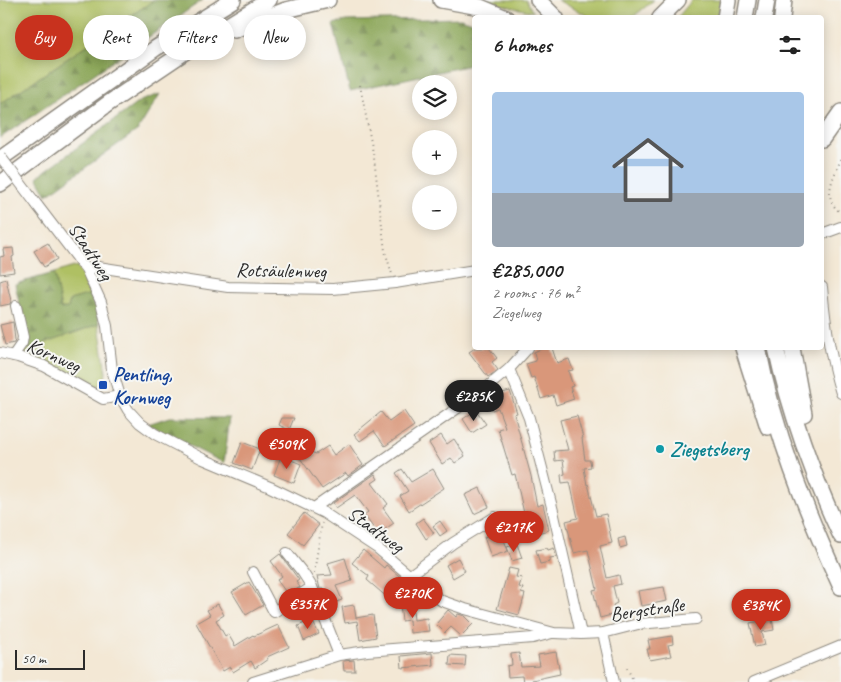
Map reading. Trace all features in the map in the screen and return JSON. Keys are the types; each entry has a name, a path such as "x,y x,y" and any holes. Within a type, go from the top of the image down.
{"highway":[{"path":"0,158 156,48 233,0"},
{"path":"234,21 269,0"},
{"path":"234,31 278,13 328,0"},
{"path":"441,0 480,8 498,15"},
{"path":"538,0 553,15"},
{"path":"663,15 678,0"},
{"path":"726,15 728,0"},
{"path":"746,15 748,0"},
{"path":"764,15 767,0"},
{"path":"782,15 784,0"},
{"path":"0,184 109,103 173,60"},
{"path":"824,136 841,112"},
{"path":"744,350 775,447 788,459"},
{"path":"758,350 773,410 788,459 812,523 841,587"},
{"path":"777,350 785,383 814,472 841,536"},
{"path":"792,350 802,405 812,442 814,472"}],"street":[{"name":"Stadtweg","path":"0,158 86,269 101,302 107,326 112,370 120,396 128,410 140,423 156,434 203,458 319,510 377,548 442,601 554,633 582,634"},
{"path":"824,236 841,227"},
{"name":"Rotsäulenweg","path":"86,269 98,267 228,287 333,289 395,283 472,270"},
{"path":"824,302 834,370 841,393"},
{"path":"13,356 22,343 23,337 16,306"},
{"path":"319,510 463,405 509,369 526,350"},
{"name":"Kornweg","path":"0,353 44,366 102,398 120,396"},
{"path":"509,369 529,418 582,634"},
{"name":"Stadtweg","path":"409,576 453,542 495,517"},
{"path":"287,553 312,587 339,655"},
{"path":"253,572 274,612 312,587"},
{"name":"Bergstraße","path":"582,634 603,633 638,624 696,619"},
{"path":"253,682 339,655 367,651 533,638 554,633"},
{"path":"603,633 614,682"},
{"path":"754,682 841,646"}],"path":[{"path":"360,85 374,158 385,251 395,283"},
{"path":"841,159 829,194 830,202 841,213"},
{"path":"312,587 319,510"},
{"path":"627,668 634,682"}],"green space":[{"path":"0,0 154,0 132,15 83,15 83,48 73,55 73,15 15,15 15,60 65,60 0,104"},
{"path":"154,0 203,0 181,15 159,15 159,30 149,37 149,15 132,15"},
{"path":"481,0 526,0 533,12"},
{"path":"557,0 654,0 635,15 586,15"},
{"path":"692,0 721,0 718,15 680,15"},
{"path":"461,18 472,22 472,65 424,75 412,75 412,78 350,91 333,24 346,21"},
{"path":"83,48 83,60 115,60 0,138 0,104 65,60 73,60 73,55"},
{"path":"160,94 138,130 47,195 37,177 140,101"},
{"path":"77,266 91,294 70,300 68,308 61,310 54,273"},
{"path":"54,273 61,309 68,308 70,300 91,294 97,309 99,324 29,349 15,284"},
{"path":"99,324 106,373 104,382 97,387 88,387 20,352"},
{"path":"169,417 230,418 224,463 148,424"}],"building":[{"path":"48,243 57,259 44,267 34,251"},
{"path":"13,248 14,272 0,274 0,257 4,256 3,249"},
{"path":"6,279 11,301 10,304 0,306 0,281"},
{"path":"13,322 14,343 5,345 0,325"},
{"path":"472,350 491,350 497,358 492,362 498,370 488,377 469,352"},
{"path":"538,350 553,350 557,363 569,359 573,370 568,371 573,386 570,387 574,399 556,405 553,395 541,399 534,377 531,378 526,364 536,361 534,352"},
{"path":"510,391 517,413 514,414 537,506 543,504 549,530 529,535 515,474 512,475 498,429 505,427 498,408 492,410 487,397"},
{"path":"476,410 486,424 472,433 463,419"},
{"path":"404,411 414,426 385,446 374,431 360,441 354,434 381,412 389,422"},
{"path":"577,416 583,438 585,460 590,460 591,467 584,468 587,485 596,516 606,514 612,543 600,546 607,578 619,575 621,584 613,586 617,603 613,605 615,614 600,618 593,590 597,589 588,550 574,553 566,521 578,518 570,482 562,483 561,475 565,474 563,460 555,461 554,451 568,450 560,420"},
{"path":"282,418 294,418 289,430 279,425"},
{"path":"441,435 447,444 454,439 465,456 455,463 451,458 442,464 429,443"},
{"path":"242,442 260,449 252,470 234,463"},
{"path":"349,444 363,465 348,476 346,473 322,489 300,458 304,449 316,454 328,446 334,455"},
{"path":"281,456 301,464 294,483 274,475"},
{"path":"402,469 411,482 433,469 444,488 409,511 400,496 408,491 396,473"},
{"path":"375,474 378,479 372,483 388,504 383,508 394,523 378,534 364,515 368,512 355,495 336,508 333,503"},
{"path":"480,488 489,507 474,514 465,495"},
{"path":"304,513 319,525 303,545 288,533"},
{"path":"423,518 434,533 426,539 416,523"},
{"path":"440,521 447,531 440,536 433,526"},
{"path":"501,531 508,551 491,557 484,537"},
{"path":"625,537 627,546 620,548 618,539"},
{"path":"517,544 522,558 512,561 507,547"},
{"path":"547,548 548,550 554,548 556,557 550,558 550,562 540,564 536,550"},
{"path":"363,550 384,568 386,565 405,581 389,599 367,580 369,576 352,563"},
{"path":"280,554 299,580 296,582 300,587 288,595 277,580 282,576 271,561"},
{"path":"345,558 352,581 336,586 342,600 330,604 324,589 320,589 317,576 332,575 328,563"},
{"path":"458,558 465,571 453,578 446,565"},
{"path":"509,568 518,570 516,577 522,578 519,587 523,588 521,593 525,594 519,615 497,609"},
{"path":"249,582 263,605 246,615 232,592"},
{"path":"664,587 667,601 641,606 638,591"},
{"path":"412,602 414,620 427,618 429,631 410,633 409,620 402,621 400,604"},
{"path":"218,604 224,615 216,620 225,636 228,634 235,646 253,635 278,625 289,647 267,657 268,659 255,668 251,661 233,672 230,667 223,671 196,623 210,615 207,610"},
{"path":"354,605 356,618 373,615 376,637 360,640 357,621 345,623 342,607"},
{"path":"448,610 456,617 458,614 465,616 473,624 461,636 451,627 445,633 436,624"},
{"path":"772,619 774,630 762,632 765,645 755,647 750,623"},
{"path":"312,620 319,634 304,641 298,626"},
{"path":"672,636 673,644 668,645 671,656 650,660 647,649 650,649 648,640"},
{"path":"556,652 560,674 532,680 533,682 523,682 522,676 508,677 507,666 512,665 511,654 519,653 521,667 540,666 538,655"},
{"path":"432,653 433,665 402,668 401,656"},
{"path":"450,655 466,656 465,666 449,665"},
{"path":"354,660 355,671 344,671 343,661"}],"place":[{"name":"Pentling, Kornweg","path":"103,385"},
{"name":"Ziegetsberg","path":"660,449"}]}
